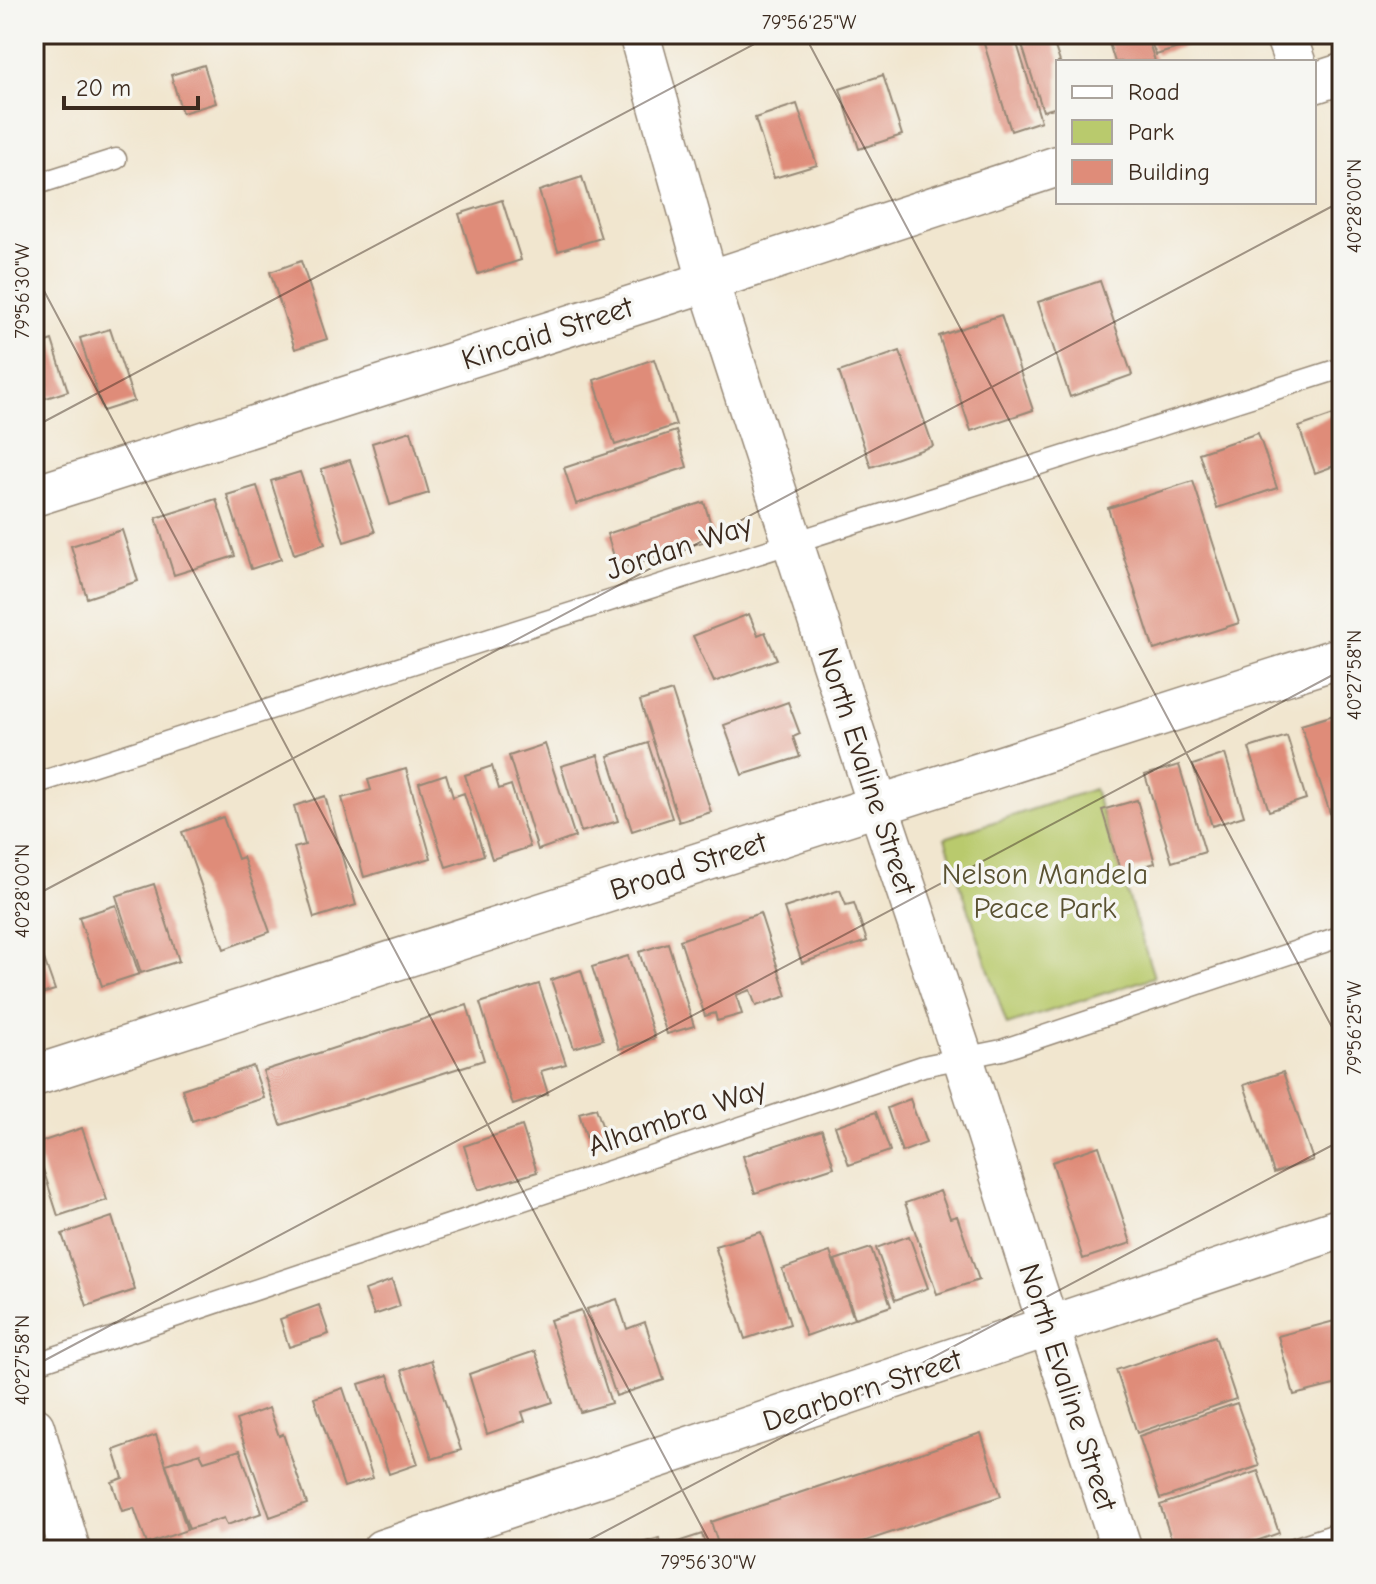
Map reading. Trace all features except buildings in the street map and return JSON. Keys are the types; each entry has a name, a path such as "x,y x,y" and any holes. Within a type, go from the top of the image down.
{"street":[{"name":"North Evaline Street","path":"639,34 708,281 1122,1550"},
{"path":"1285,34 1294,60"},
{"path":"1316,82 1342,74"},
{"name":"Kincaid Street","path":"34,496 1056,167"},
{"name":"Broad Street","path":"34,1076 1342,657"},
{"name":"Dearborn Street","path":"382,1550 1342,1228"},
{"path":"34,1427 70,1550"}],"lane":[{"path":"34,185 116,159"},
{"name":"Jordan Way","path":"34,784 1342,368"},
{"name":"Alhambra Way","path":"34,1364 908,1071 1002,1050 1342,936"},
{"path":"1288,1550 1342,1532"}],"green space":[{"name":"Nelson Mandela Peace Park","path":"1094,789 1154,977 1007,1025 945,838"}]}
